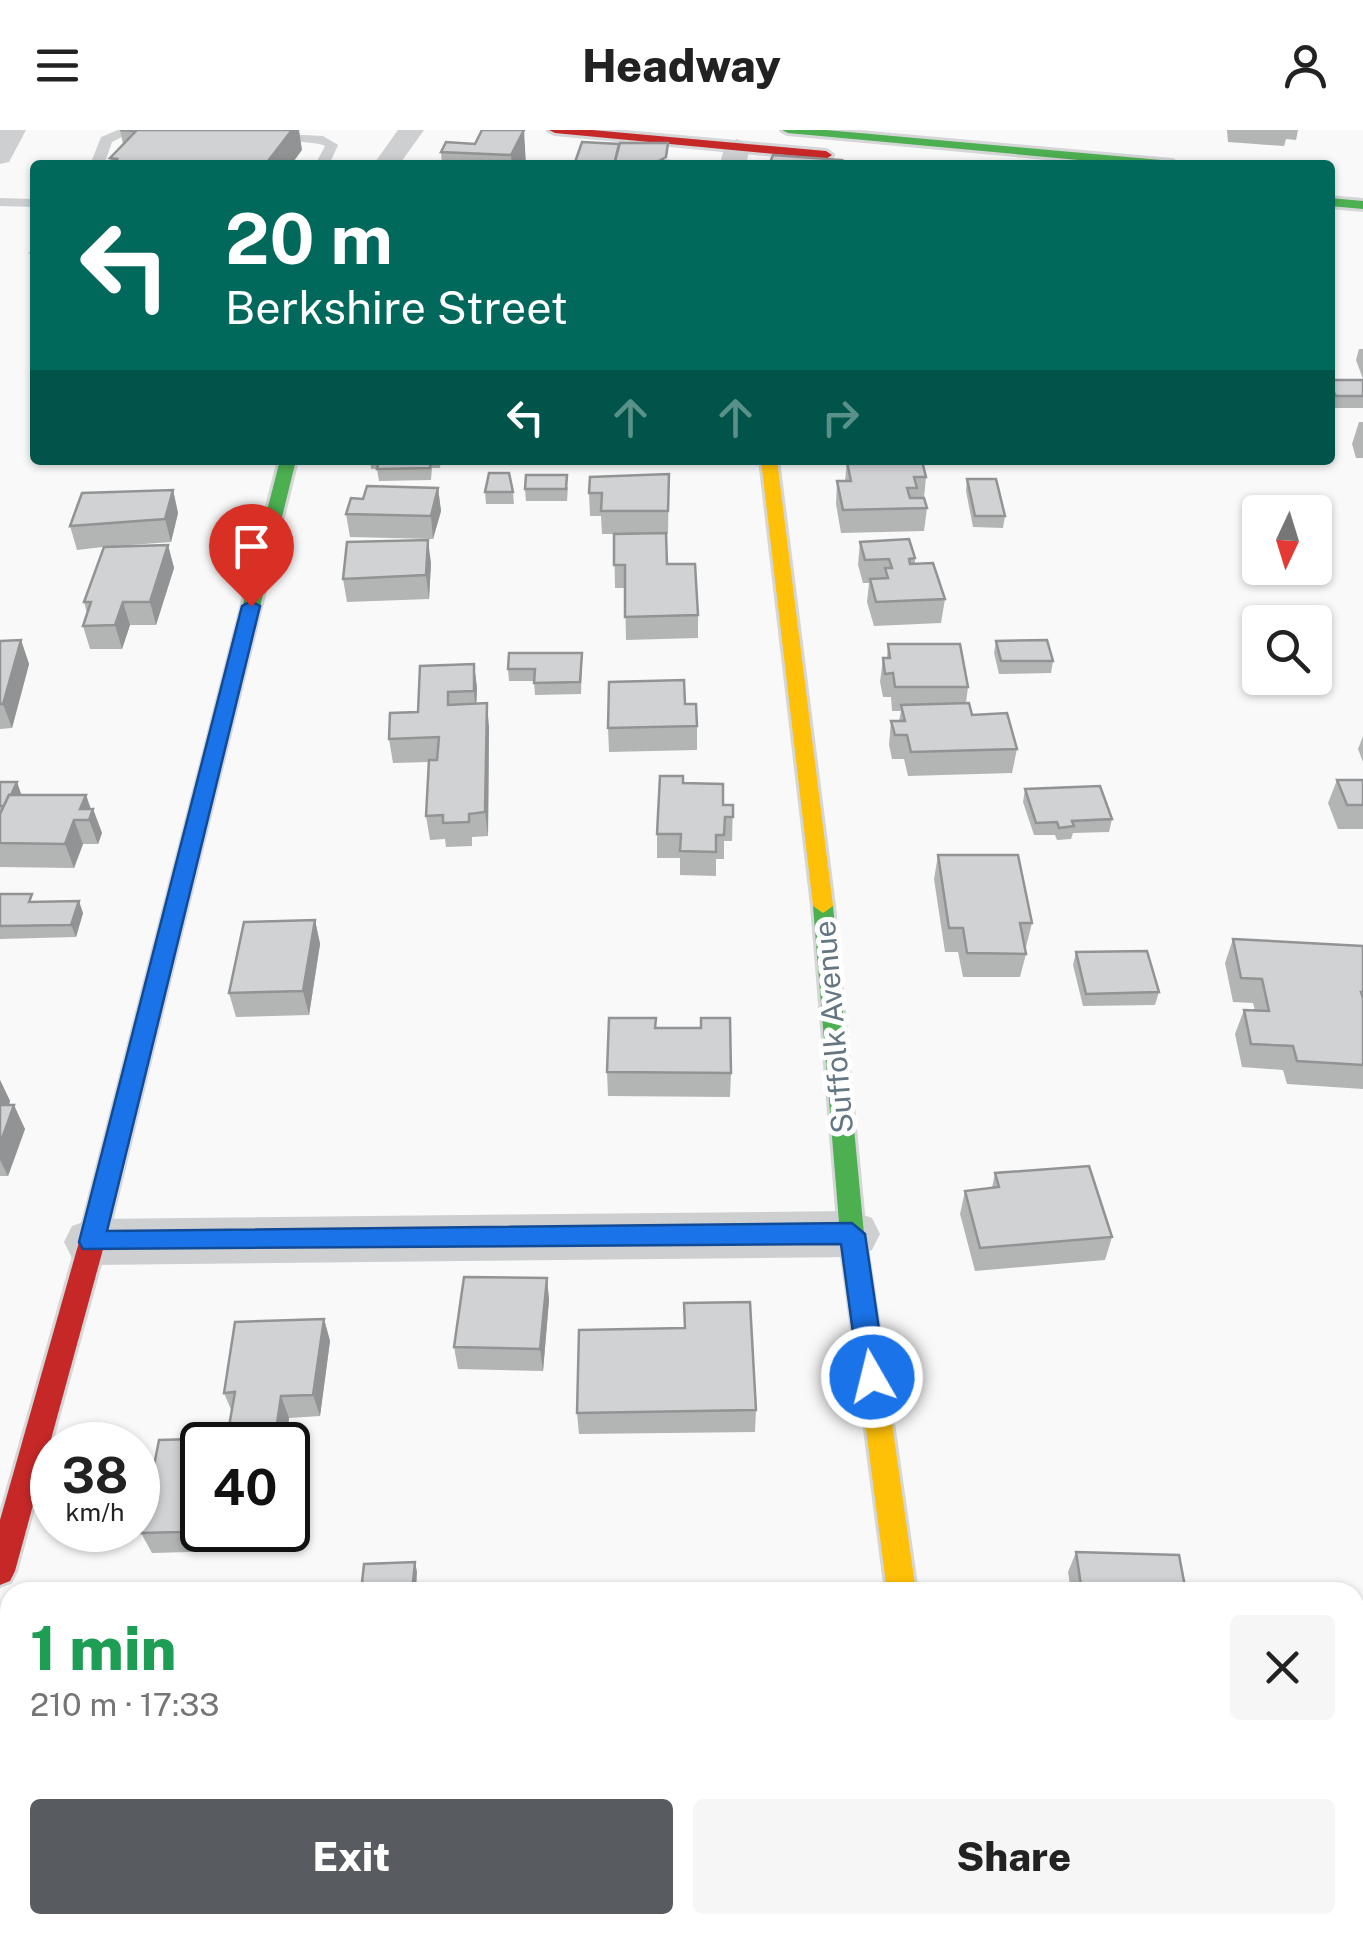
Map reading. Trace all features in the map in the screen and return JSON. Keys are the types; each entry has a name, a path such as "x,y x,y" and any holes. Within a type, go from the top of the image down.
{"street":[{"path":"0,156 13,130"},
{"path":"390,160 411,130"},
{"path":"555,130 735,156 822,160"},
{"path":"788,130 1117,160"},
{"path":"1335,179 1363,182"},
{"path":"1335,202 1363,205"},
{"path":"0,1571 92,1242 287,465"},
{"name":"Suffolk Avenue","path":"771,465 818,850 852,1234 901,1582"},
{"path":"92,1242 852,1234"}],"lane":[{"path":"98,160 106,140 129,130"},
{"path":"210,130 323,140 332,145 324,160"},
{"path":"0,202 30,204"}],"building":[{"path":"120,130 292,130 269,160 110,158 136,131"},
{"path":"482,130 524,130 511,155 441,152 446,142 475,144"},
{"path":"582,142 619,144 615,160 576,160"},
{"path":"620,143 668,143 666,157 661,160 615,160"},
{"path":"773,155 842,160 771,160"},
{"path":"1335,380 1363,380 1363,396 1336,396"},
{"path":"378,465 430,465 430,468 377,469"},
{"path":"848,465 923,465 926,477 914,477 917,488 907,488 910,498 924,498 927,508 843,510 837,481 851,481"},
{"path":"489,473 509,473 513,492 485,492"},
{"path":"669,474 668,511 601,511 602,493 589,493 590,477"},
{"path":"526,475 567,475 566,489 525,489"},
{"path":"967,479 996,479 1005,516 975,516"},
{"path":"367,486 438,488 431,516 346,514 351,498 363,499"},
{"path":"173,490 165,519 70,526 82,493"},
{"path":"666,533 667,564 695,564 698,615 625,617 625,565 614,565 614,534"},
{"path":"909,539 915,558 909,559 910,564 933,563 945,599 876,602 870,579 888,578 885,568 892,568 889,559 865,560 860,542"},
{"path":"428,540 426,575 343,579 347,542"},
{"path":"168,545 150,602 123,602 115,625 83,626 91,602 84,602 104,547"},
{"path":"21,640 3,704 0,704 0,641"},
{"path":"1047,640 1053,661 1001,661 996,641"},
{"path":"888,644 960,644 968,687 895,687 893,673 885,674 883,658 890,658"},
{"path":"509,653 582,653 580,682 534,683 535,669 508,669"},
{"path":"474,664 474,691 448,692 448,705 487,703 485,812 469,814 469,822 443,823 443,815 426,816 429,760 437,760 439,737 389,739 390,713 418,712 420,666"},
{"path":"684,680 685,704 696,704 697,726 608,728 609,682"},
{"path":"969,703 972,715 1007,713 1017,749 911,752 907,735 895,735 891,721 905,721 901,705"},
{"path":"660,776 683,776 683,783 723,784 723,805 733,805 733,817 725,817 724,835 716,835 716,852 680,851 681,834 657,834"},
{"path":"1337,780 1363,780 1363,805 1347,805"},
{"path":"0,782 17,782 4,806 0,806"},
{"path":"1100,786 1112,819 1072,821 1074,826 1059,828 1057,822 1036,823 1025,789"},
{"path":"9,795 86,795 80,809 93,809 89,820 74,820 65,844 0,843 0,814"},
{"path":"938,855 1018,855 1032,923 1020,923 1026,954 967,953 963,928 949,928"},
{"path":"0,894 32,894 29,902 79,901 71,925 0,926"},
{"path":"315,920 303,991 229,993 244,922"},
{"path":"1233,939 1363,946 1363,1065 1297,1061 1293,1046 1251,1044 1244,1010 1269,1011 1262,979 1241,978"},
{"path":"1147,951 1159,992 1086,994 1076,952"},
{"path":"609,1018 656,1018 655,1028 701,1028 701,1018 730,1018 731,1073 607,1072"},
{"path":"0,1105 14,1105 0,1144"},
{"path":"1089,1166 1112,1237 980,1248 965,1191 999,1187 995,1173"},
{"path":"464,1277 547,1278 540,1349 454,1347"},
{"path":"750,1302 756,1410 577,1413 579,1330 685,1328 684,1303"},
{"path":"324,1319 313,1395 281,1396 277,1422 230,1422 235,1392 224,1393 235,1322"},
{"path":"180,1439 180,1532 160,1532 160,1440"},
{"path":"1076,1552 1179,1555 1184,1582 1080,1582"},
{"path":"415,1562 413,1582 362,1582 364,1564"}],"traffic: fast":[{"path":"788,130 1117,160"},
{"path":"1335,202 1363,205"},
{"path":"163,958 287,465"},
{"path":"823,906 852,1234 871,1367"}],"traffic: slow":[{"path":"770,465 823,906"},
{"path":"871,1367 901,1582"}],"traffic: jam":[{"path":"555,130 826,155"},
{"path":"0,1571 92,1242 163,958"}],"route":[{"path":"251,606 92,1242 852,1234 872,1377"}]}
